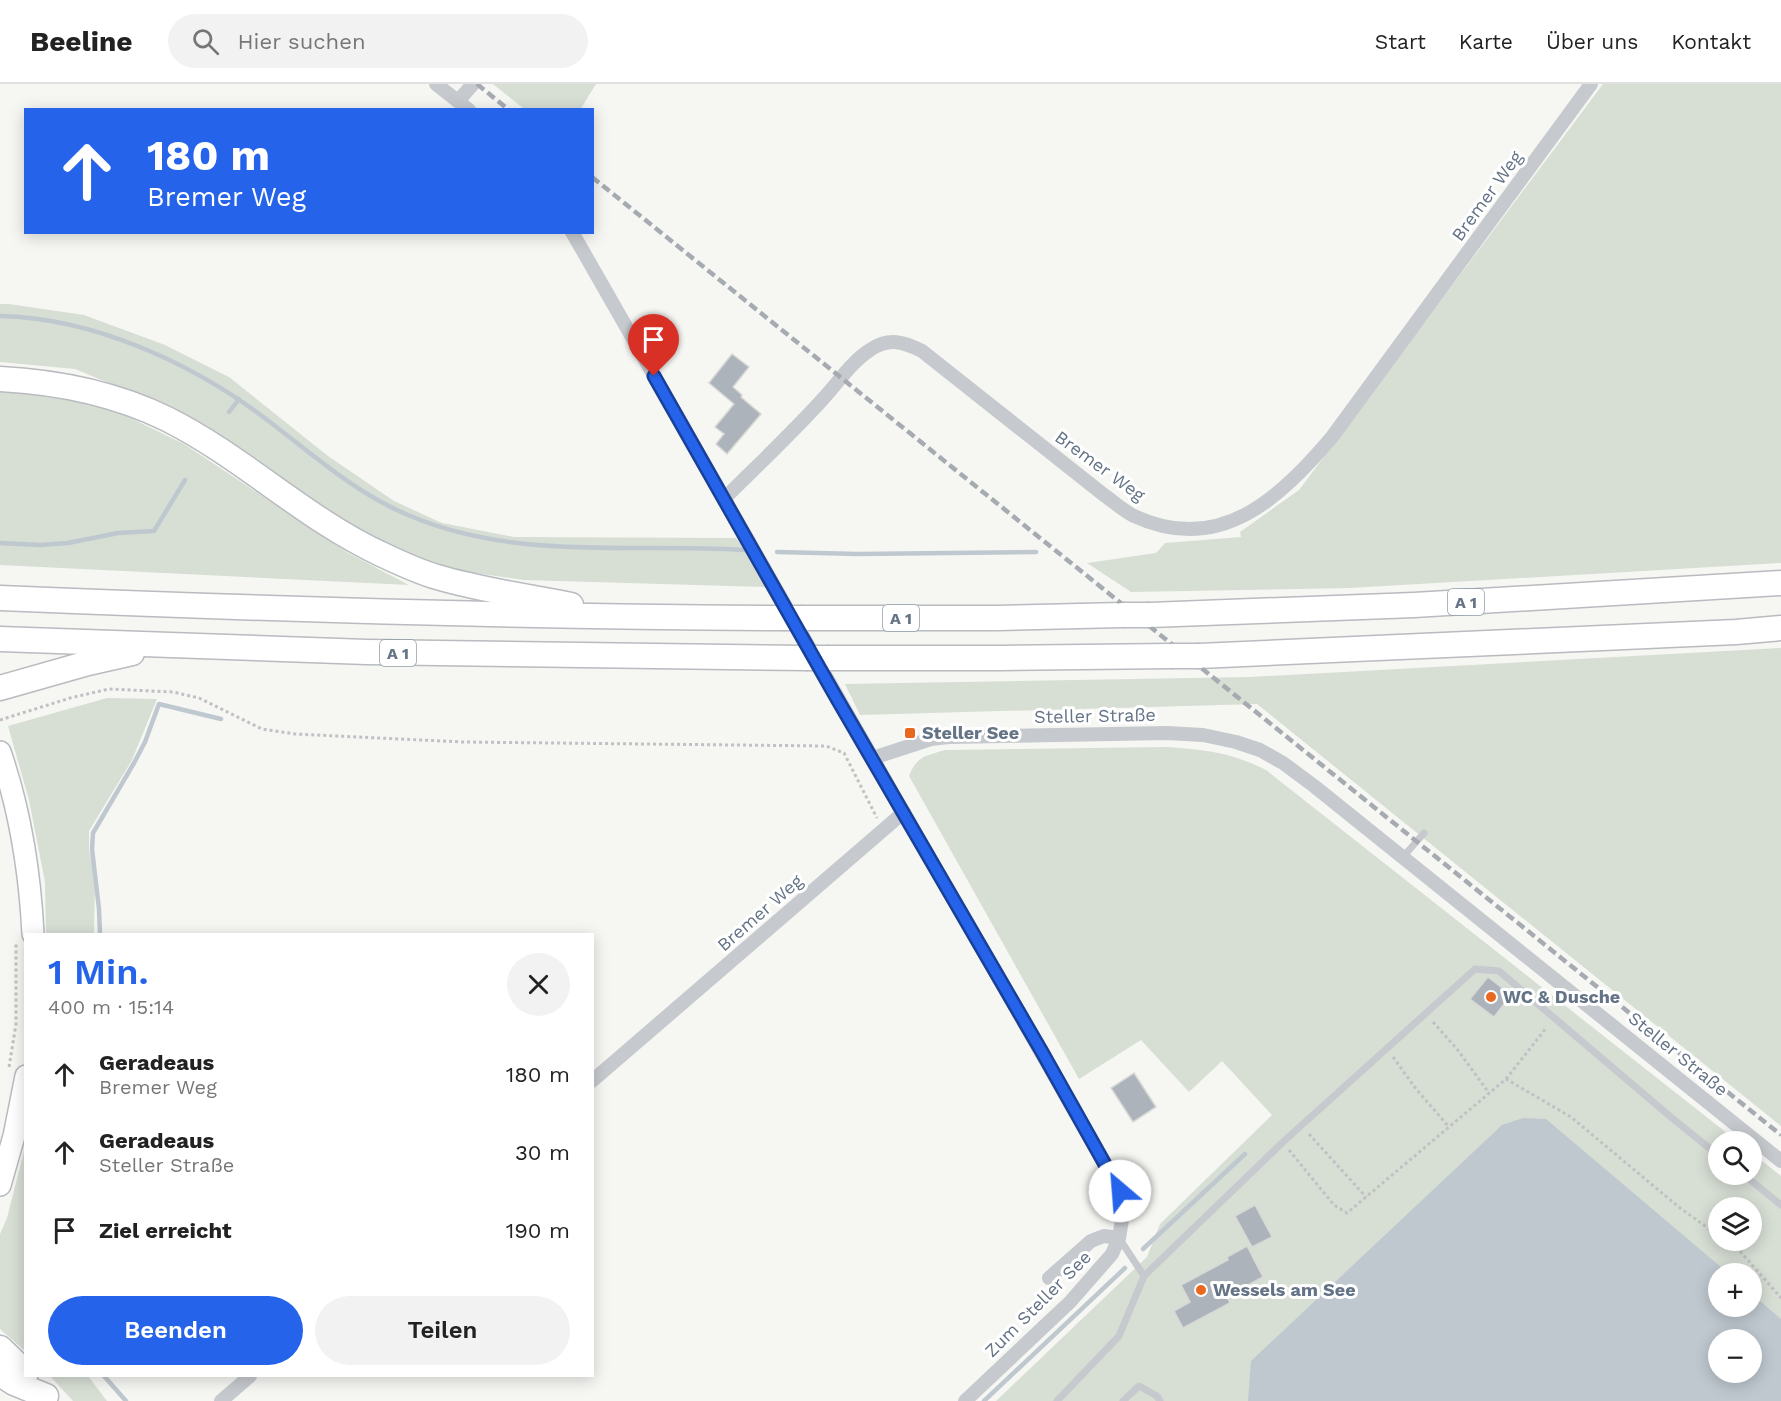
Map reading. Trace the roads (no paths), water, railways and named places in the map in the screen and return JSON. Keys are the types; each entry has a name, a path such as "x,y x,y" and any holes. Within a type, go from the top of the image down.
{"highway":[{"path":"0,379 67,385 97,392 167,419 201,439 325,522 381,554 434,577 626,617"},
{"name":"A 1","path":"0,598 264,609 626,617 998,618 1414,605 1781,583"},
{"name":"A 1","path":"0,639 367,652 1001,658 1199,656 1736,632 1781,628"},
{"path":"0,688 88,663 167,645"},
{"path":"0,1348 24,1371"},
{"path":"0,1374 48,1399"},
{"path":"30,1377 48,1399"}],"main road":[{"path":"0,752 15,807 30,892 25,933"},
{"path":"0,1185 16,1126 17,1076"}],"street":[{"path":"436,84 464,105 473,84"},
{"name":"Bremer Weg","path":"724,499 871,349 893,342 904,342 922,351 1104,495 1133,515 1165,527 1187,528 1225,524 1242,517 1256,510 1290,482 1332,437 1591,84"},
{"path":"573,234 836,697 904,812"},
{"name":"Steller Straße","path":"873,758 930,739 949,737 1167,733 1203,735 1260,750 1283,763 1403,857 1781,1161"},
{"name":"Bremer Weg","path":"594,1079 904,812"},
{"name":"Zum Steller See","path":"904,812 1114,1178 1119,1189 1124,1215 1119,1238 1112,1254 1070,1302 965,1401"},
{"path":"1049,1278 1091,1240 1104,1236 1119,1238"},
{"path":"221,1401 249,1377"}],"lane":[{"path":"1403,857 1424,833"},
{"path":"1057,1401 1119,1336 1144,1275 1301,1125 1475,969 1499,971 1708,1147"},
{"path":"1756,1185 1781,1205"},
{"path":"1119,1238 1144,1275"},
{"path":"1123,1401 1139,1386 1157,1396 1160,1401"}],"waterway":[{"path":"0,316 71,325 140,347 174,362 237,399 334,472 370,496 408,515 448,529 490,539 573,547 743,550"},
{"path":"229,412 239,399"},
{"path":"0,543 40,545 68,543 118,533 154,531 185,480"},
{"path":"777,552 858,554 1036,552"},
{"path":"100,933 92,849 93,833 145,742 159,704 221,719"},
{"path":"1143,1249 1245,1154"},
{"path":"984,1401 1125,1268"},
{"path":"105,1377 126,1401"}],"railway":[{"path":"477,84 507,108"},
{"path":"594,179 1781,1135"}],"place":[{"name":"Steller See","path":"910,733"},
{"name":"WC & Dusche","path":"1491,997"},
{"name":"Wessels am See","path":"1201,1290"}]}
